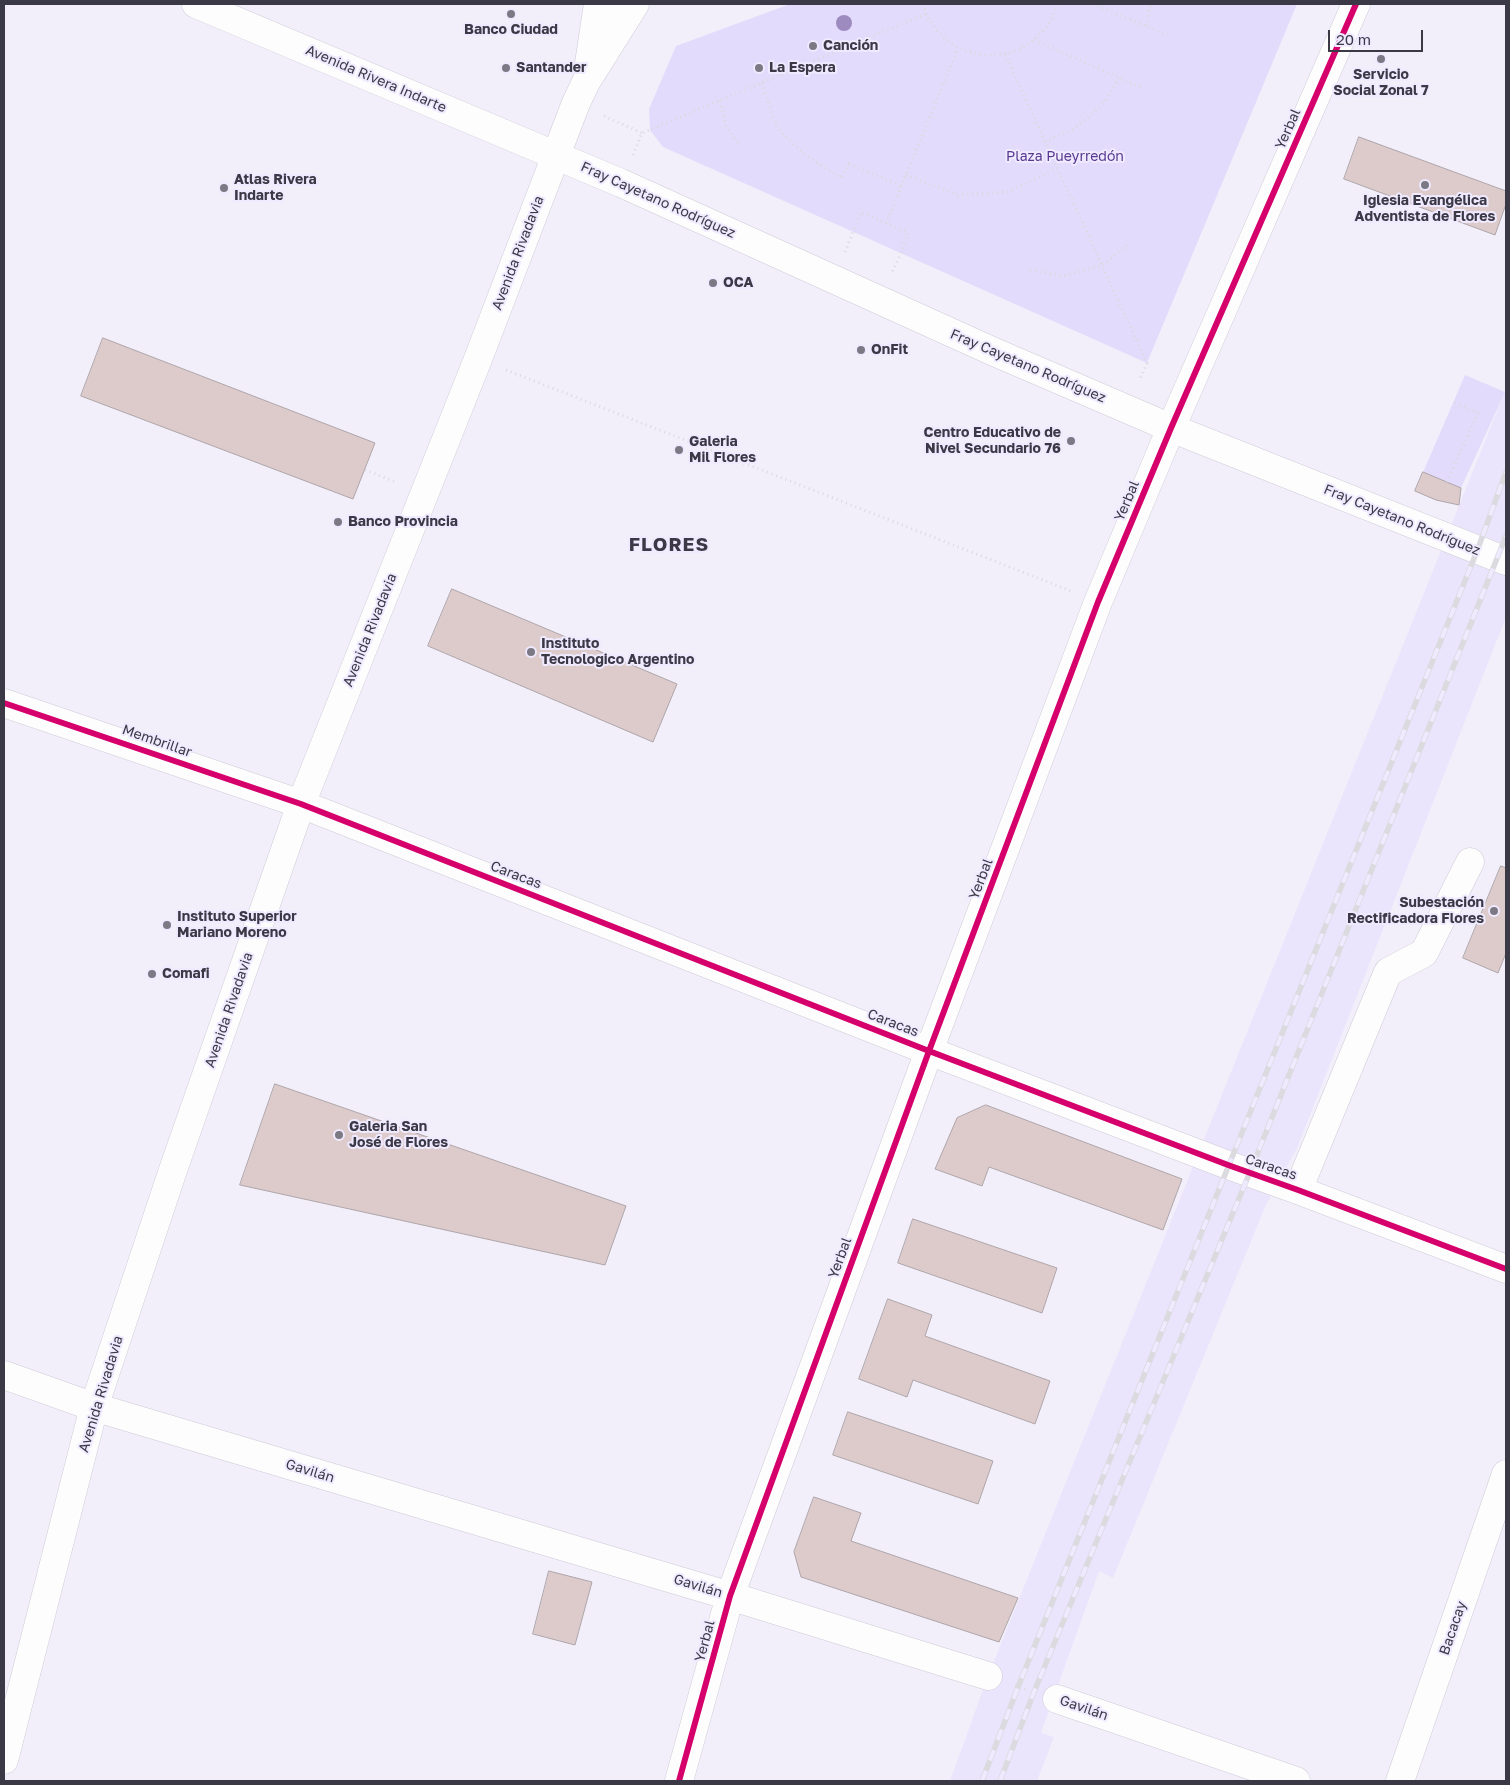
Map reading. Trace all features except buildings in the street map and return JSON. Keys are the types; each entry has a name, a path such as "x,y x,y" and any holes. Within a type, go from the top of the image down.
{"street":[{"name":"Avenida Rivera Indarte","path":"196,4 556,155"},
{"name":"Avenida Rivadavia","path":"581,93 598,4"},
{"path":"581,93 617,4"},
{"name":"Avenida Rivadavia","path":"4,1760 94,1407 160,1206 301,804 478,359 581,93 636,4"},
{"name":"Yerbal","path":"679,1781 730,1596 929,1051 1098,602 1356,4"},
{"name":"Fray Cayetano Rodríguez","path":"556,155 992,351 1172,428 1506,561"},
{"name":"Membrillar","path":"4,703 301,804"},
{"name":"Caracas","path":"301,804 929,1051 1506,1269"},
{"path":"1298,1190 1388,972 1424,953 1470,862"},
{"name":"Gavilán","path":"4,1375 94,1407 730,1596 988,1676"},
{"name":"Bacacay","path":"1400,1781 1506,1474"},
{"name":"Gavilán","path":"1057,1699 1296,1781"}],"path":[{"path":"923,4 926,14 939,34 958,48 981,55 1005,54 1020,49 1034,40 1047,26 1057,4"},
{"path":"1093,4 1167,35"},
{"path":"1146,26 1151,4"},
{"path":"621,183 642,133 926,14"},
{"path":"1034,40 1143,88"},
{"path":"886,224 958,48"},
{"path":"1005,54 1147,363 1126,408"},
{"path":"1045,142 1076,128 1105,102 1119,78"},
{"path":"762,83 777,128 805,155 841,178 849,164 901,186"},
{"path":"581,93 642,133"},
{"path":"720,101 726,126 740,146"},
{"path":"906,175 957,195 1008,192 1056,168"},
{"path":"834,279 861,212 908,233 901,253 878,300"},
{"path":"1030,270 1064,276 1101,266 1128,244"},
{"path":"478,359 1098,602"},
{"path":"1447,482 1478,413 1453,402"}],"shaded area":[{"path":"1506,389 1506,617 1297,1148 1265,1207 1113,1578 1099,1571 1041,1733 1054,1737 1037,1781 950,1781 988,1676"}],"green space":[{"name":"Plaza Pueyrredón","path":"790,4 1297,4 1147,363 663,147 650,130 649,109 676,46"},
{"path":"1465,375 1505,392 1461,488 1436,500 1415,491"}],"railway":[{"path":"982,1781 1018,1687 1477,551 1506,472"},
{"path":"1000,1781 1034,1692 1250,1172 1506,536"}],"cycle path":[{"path":"679,1781 730,1596 929,1051 1098,602 1171,428 1356,4"},
{"path":"4,703 301,804 929,1051 1506,1269"}],"place":[{"name":"Banco Ciudad","path":"511,14"},
{"name":"Canción","path":"813,46"},
{"name":"Servicio Social Zonal 7","path":"1381,59"},
{"name":"Santander","path":"506,68"},
{"name":"La Espera","path":"759,68"},
{"name":"Iglesia Evangélica Adventista de Flores","path":"1425,185"},
{"name":"Atlas Rivera Indarte","path":"224,188"},
{"name":"OCA","path":"713,283"},
{"name":"OnFit","path":"861,350"},
{"name":"Centro Educativo de Nivel Secundario 76","path":"1071,441"},
{"name":"Galeria Mil Flores","path":"679,450"},
{"name":"Banco Provincia","path":"338,522"},
{"name":"Instituto Tecnologico Argentino","path":"531,652"},
{"name":"Subestación Rectificadora Flores","path":"1494,911"},
{"name":"Instituto Superior Mariano Moreno","path":"167,925"},
{"name":"Comafi","path":"152,974"},
{"name":"Galeria San José de Flores","path":"339,1135"}],"district":[{"name":"FLORES","path":"669,545"}]}
